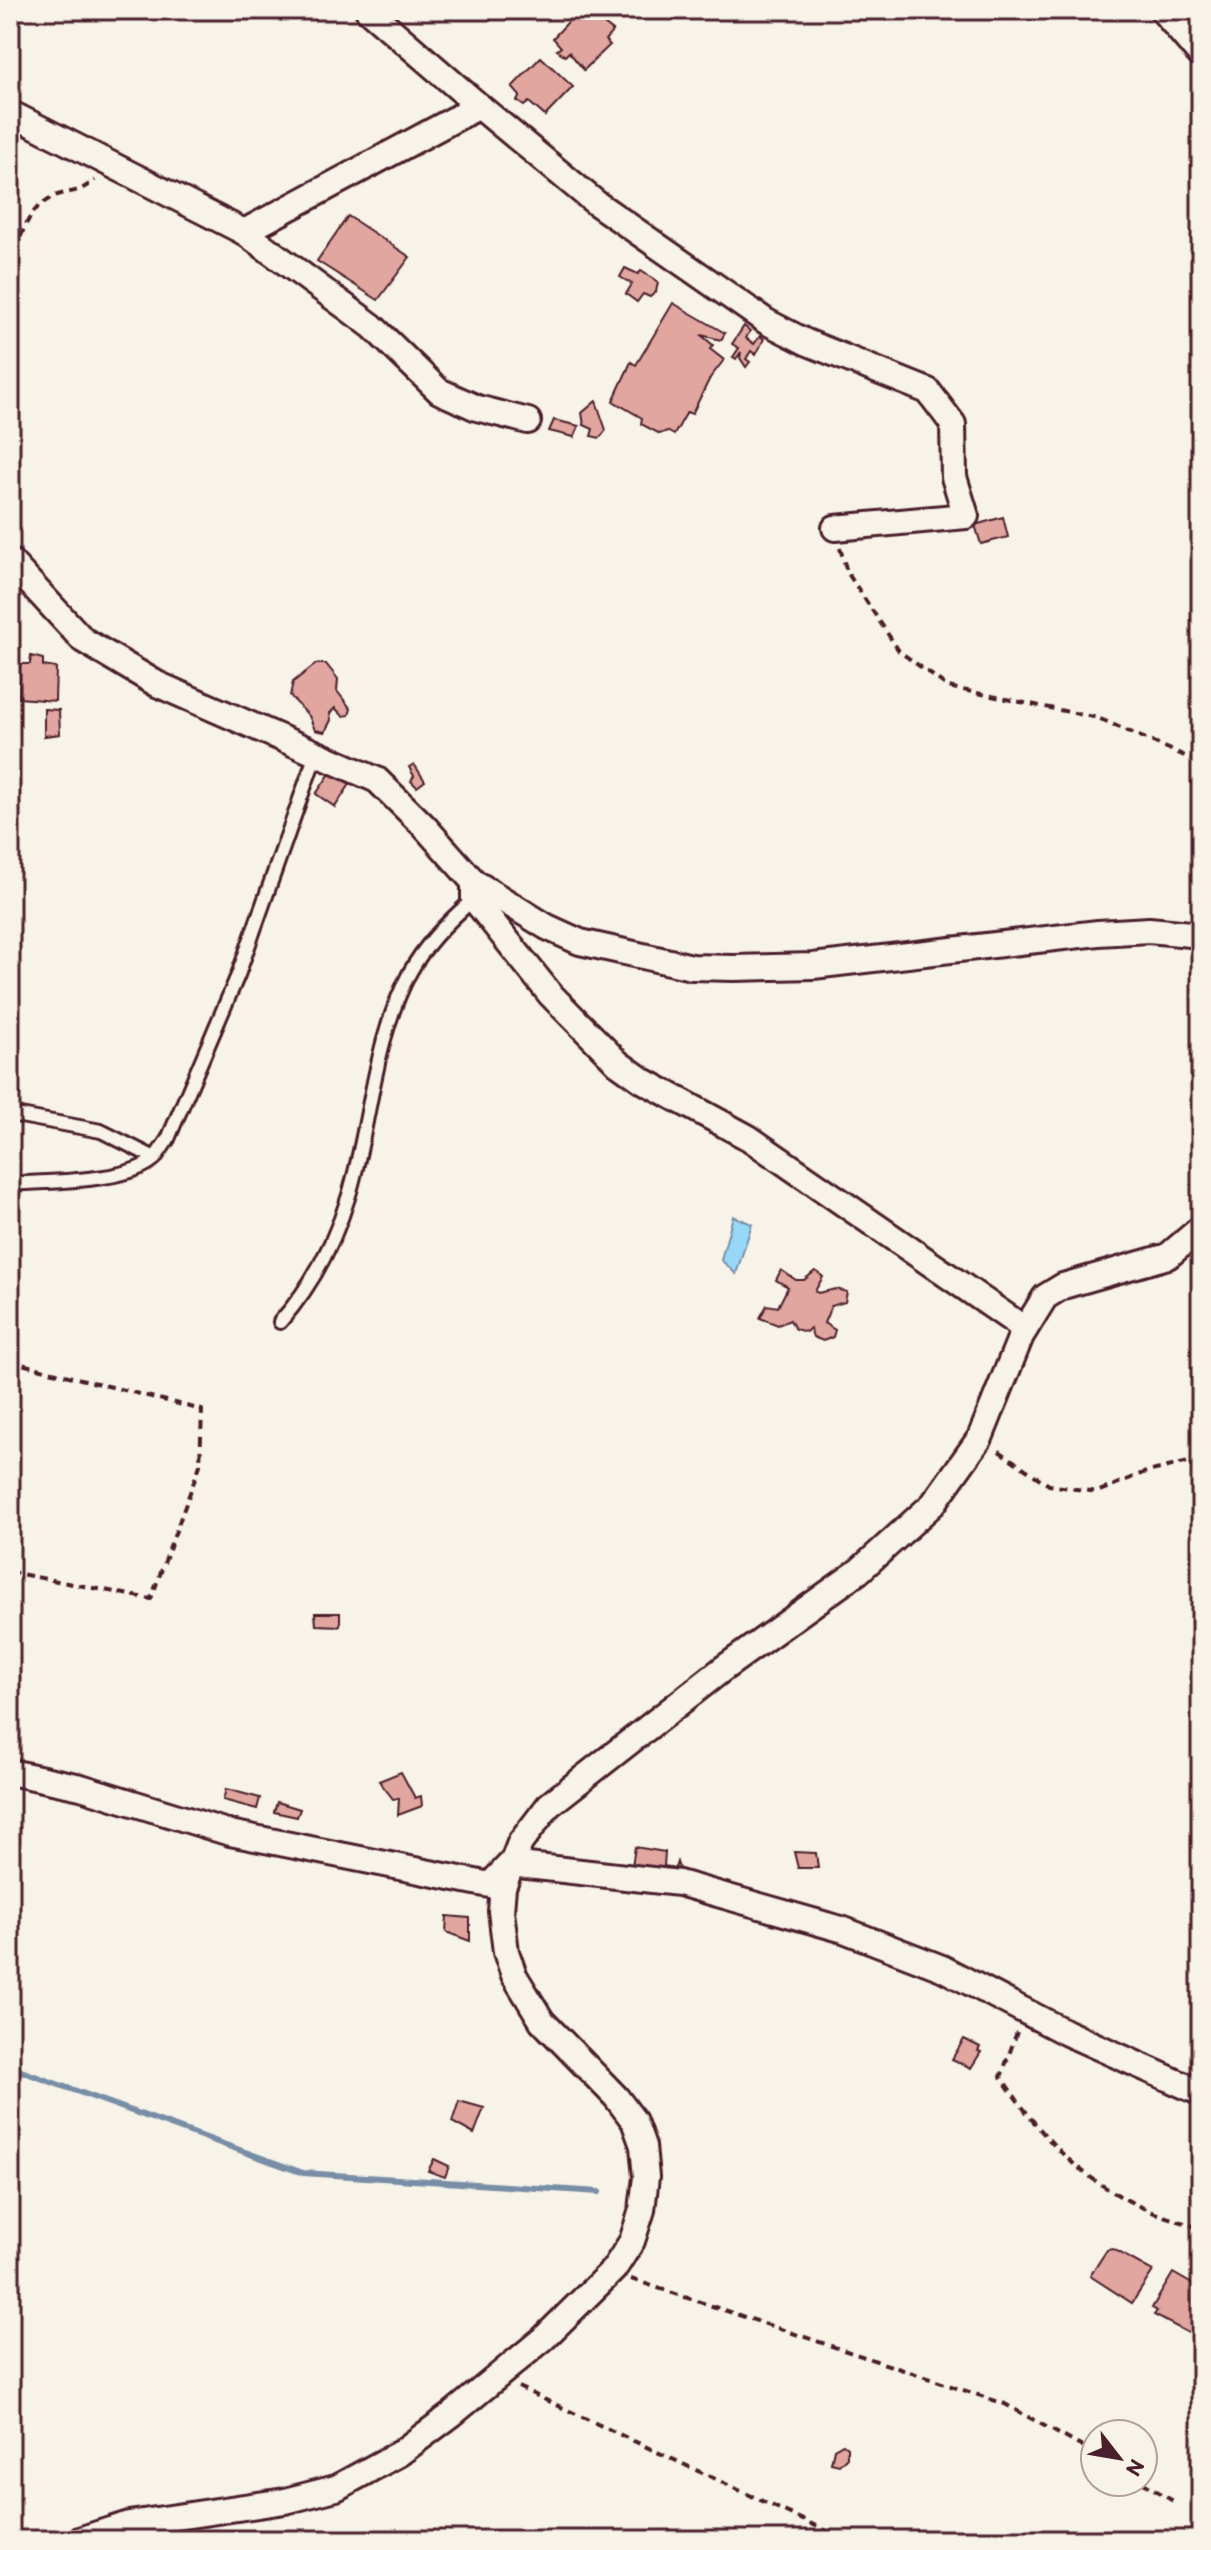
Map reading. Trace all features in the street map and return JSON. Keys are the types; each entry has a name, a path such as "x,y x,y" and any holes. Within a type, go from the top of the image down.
{"street":[{"path":"368,10 596,203 767,322 806,342 928,391 953,424 954,477 966,516 835,528"},
{"path":"1166,10 1201,51"},
{"path":"244,232 479,106"},
{"path":"10,113 244,232 372,326 439,391 477,408 528,421"},
{"path":"10,561 83,640 121,665 377,780 407,807 550,994 618,1063 642,1080 749,1138 1025,1329"},
{"path":"474,891 580,942 692,967 813,966 1098,933 1149,930 1201,935"},
{"path":"83,2539 129,2524 285,2501 336,2488 400,2453 501,2374 544,2338 614,2269 632,2241 642,2210 646,2177 643,2146 634,2121 616,2097 542,2021 514,1975 506,1952 501,1911 510,1864 520,1843 549,1805 724,1668 859,1571 933,1504 980,1438 1025,1329 1045,1297 1063,1286 1168,1256 1201,1228"},
{"path":"10,1772 81,1787 230,1833 439,1876 490,1885 510,1864"},
{"path":"510,1864 643,1876 755,1902 892,1947 1201,2093"}],"lane":[{"path":"10,1184 125,1173 146,1168 155,1158 168,1139 238,975 316,754"},
{"path":"280,1322 308,1291 349,1195 374,1068 410,972 443,926 474,891"},
{"path":"10,1114 101,1131 155,1158"}],"path":[{"path":"10,263 29,216 50,197 80,192 112,166"},
{"path":"835,528 847,572 899,651 948,687 1098,718 1201,763"},
{"path":"10,1361 202,1410 200,1465 151,1599 10,1572"},
{"path":"980,1438 1049,1485 1097,1492 1143,1473 1201,1459"},
{"path":"1023,2011 1001,2077 1055,2150 1083,2174 1145,2209 1201,2229"},
{"path":"614,2269 642,2285 777,2325 1005,2404 1079,2445"},
{"path":"501,2374 530,2395 846,2540"},
{"path":"1159,2492 1173,2501"}],"water":[{"path":"733,1216 752,1224 736,1274 721,1260"}],"building":[{"path":"579,10 586,10 613,31 605,40 610,45 584,70 569,52 565,56 557,50 561,47 553,38"},
{"path":"541,57 573,87 545,116 529,102 524,106 517,101 520,96 512,87"},
{"path":"348,216 410,257 378,300 317,261"},
{"path":"625,268 638,274 641,271 658,282 656,292 650,297 643,294 637,302 626,294 632,284 620,277"},
{"path":"673,303 725,333 721,340 701,335 713,345 710,349 724,360 710,378 692,414 687,412 674,435 667,431 660,434 641,424 642,418 613,401 631,362 636,365"},
{"path":"744,326 750,331 746,338 754,344 760,336 764,339 756,355 751,351 746,367 740,358 741,352 736,359 733,357 739,348 732,344"},
{"path":"596,401 606,430 600,438 591,436 593,429 584,425 582,413"},
{"path":"554,420 579,426 574,437 549,431"},
{"path":"1003,517 1008,537 981,544 975,525"},
{"path":"31,656 43,659 43,666 56,668 55,701 19,698 20,664 30,664"},
{"path":"316,664 326,664 338,679 337,691 351,709 349,715 343,716 335,708 330,713 331,720 325,732 315,730 309,716 290,696 293,682"},
{"path":"44,709 59,710 60,734 44,736"},
{"path":"414,764 425,781 417,787 411,781 414,776 409,767"},
{"path":"331,772 350,784 335,807 316,794"},
{"path":"781,1270 796,1280 804,1280 815,1271 819,1273 823,1277 815,1291 818,1293 836,1289 847,1292 845,1302 831,1306 824,1323 835,1330 833,1337 823,1341 813,1337 810,1328 806,1332 795,1329 790,1320 778,1325 760,1318 767,1305 778,1307 788,1287 776,1280"},
{"path":"315,1613 340,1613 340,1626 316,1625"},
{"path":"401,1772 415,1798 421,1796 422,1806 398,1815 399,1798 393,1799 379,1781"},
{"path":"226,1789 260,1798 257,1809 223,1800"},
{"path":"277,1802 300,1809 297,1817 274,1812"},
{"path":"635,1847 665,1852 664,1866 675,1868 677,1862 681,1875 632,1866"},
{"path":"794,1852 816,1853 818,1868 798,1868"},
{"path":"447,1916 470,1918 470,1941 446,1932"},
{"path":"964,2039 980,2047 978,2051 981,2052 971,2068 952,2059"},
{"path":"459,2101 484,2108 474,2134 452,2122"},
{"path":"434,2159 449,2166 445,2177 428,2171"},
{"path":"1113,2249 1153,2271 1132,2303 1090,2276 1107,2250"},
{"path":"1173,2273 1194,2285 1201,2279 1201,2321 1192,2335 1154,2315 1157,2311 1152,2308"},
{"path":"843,2444 847,2447 847,2457 839,2465 831,2463 834,2449"}],"waterway":[{"path":"10,2067 303,2173 599,2192"}]}
